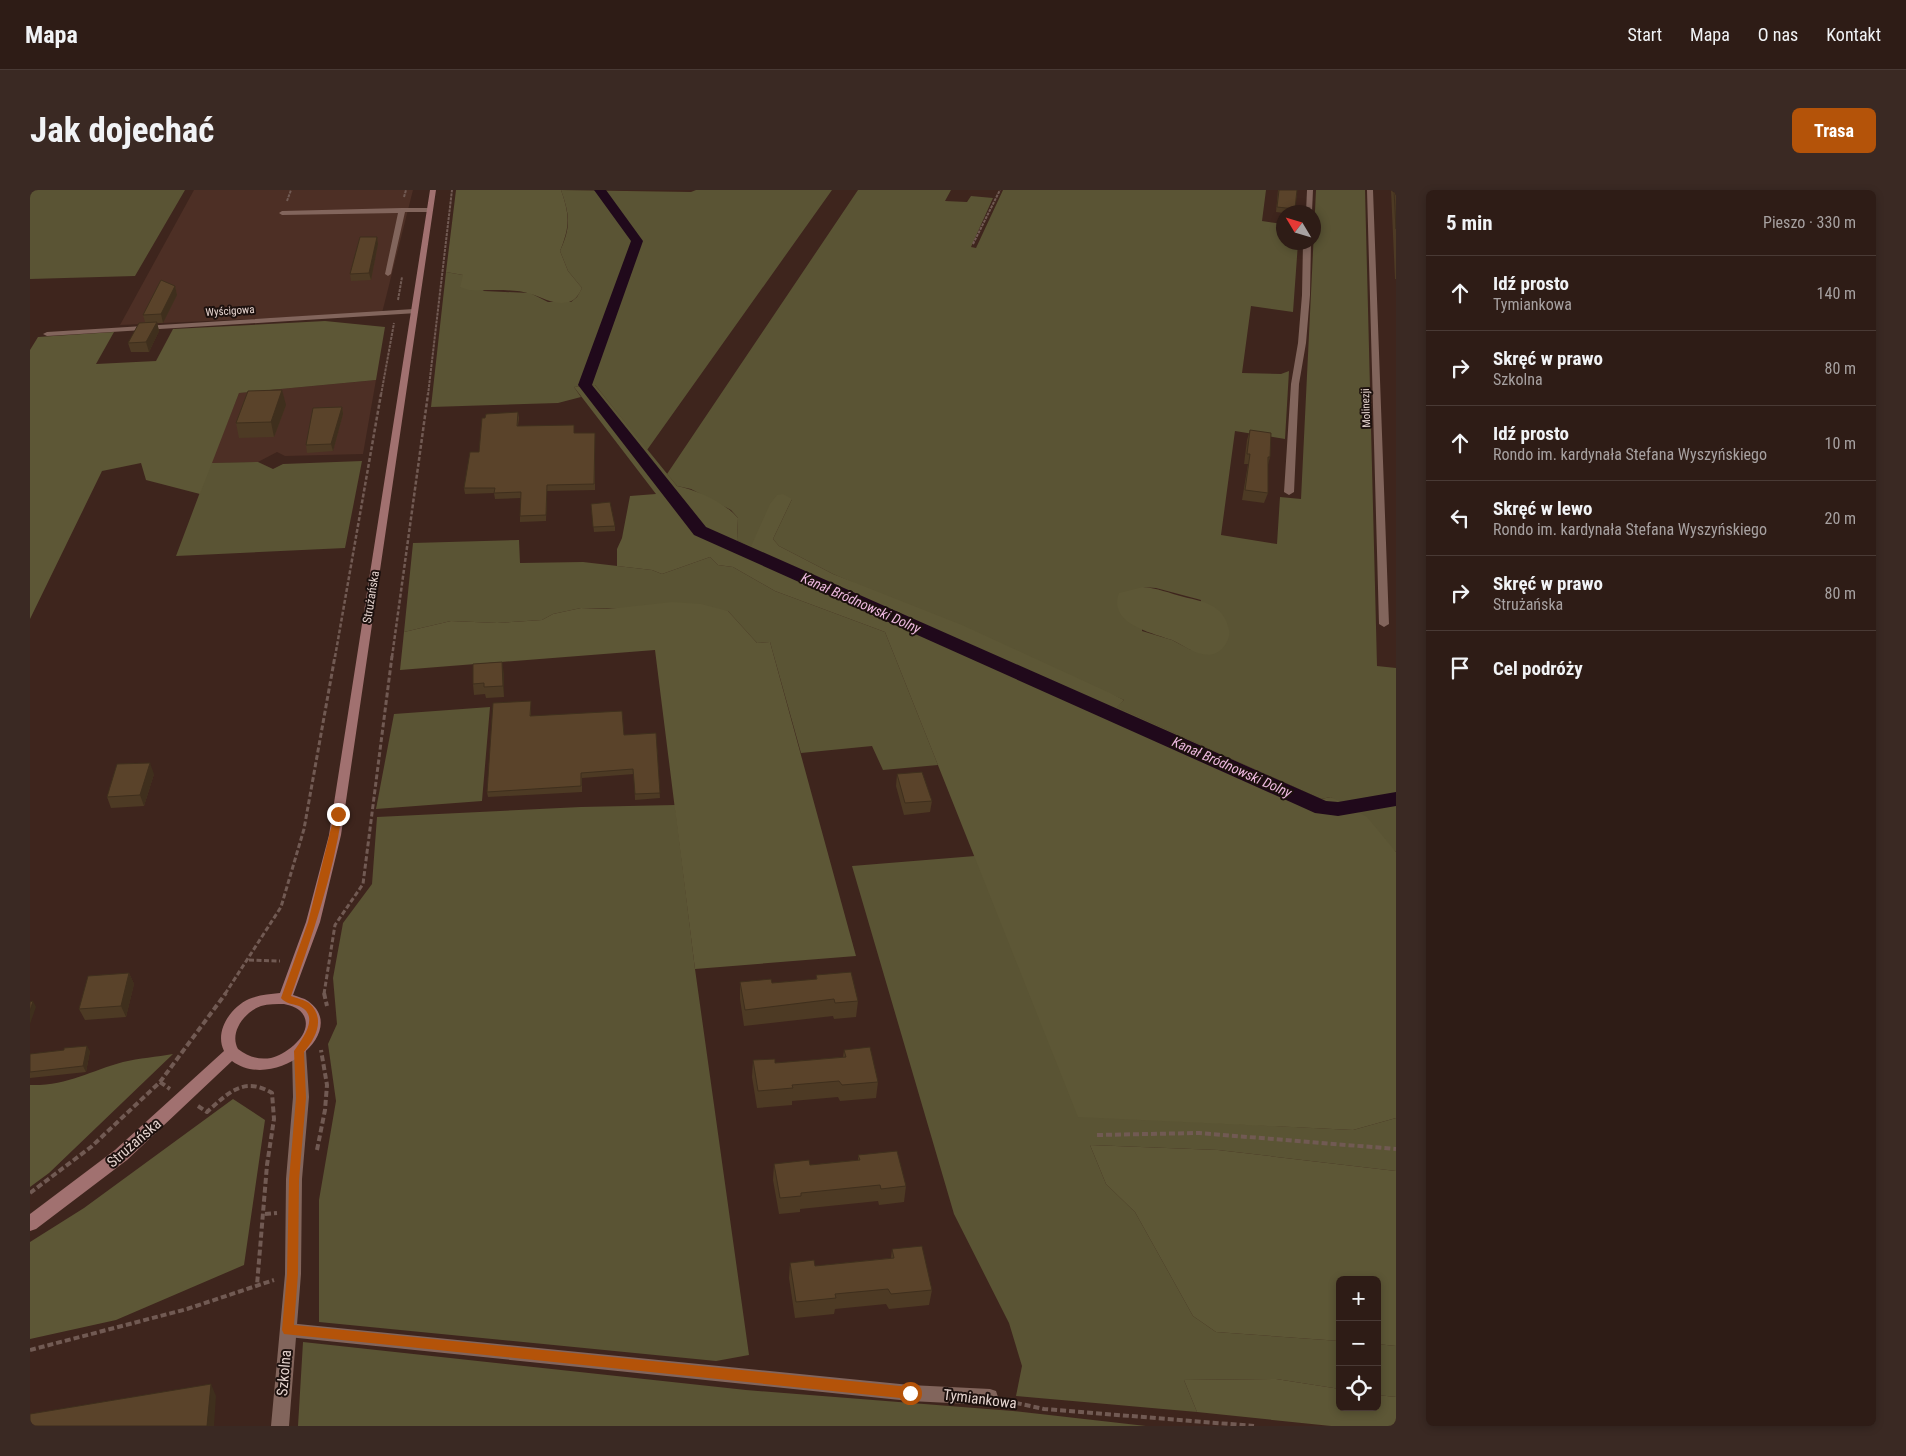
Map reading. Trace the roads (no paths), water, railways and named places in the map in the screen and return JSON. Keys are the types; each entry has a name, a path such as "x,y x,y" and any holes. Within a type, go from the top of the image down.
{"main road":[{"name":"Strużańska","path":"285,998 312,922 335,835 433,190"},
{"path":"285,998 305,1005 313,1016 314,1026 308,1041 299,1051 284,1060 269,1064 256,1064 240,1060 232,1053 227,1037 231,1024 241,1012 264,1000 285,998"},
{"name":"Strużańska","path":"30,1224 121,1155 232,1053"}],"street":[{"path":"1309,205 1310,190"},
{"name":"Molinezji","path":"1370,190 1384,624"},
{"path":"1289,492 1295,384 1302,344 1306,294 1306,250"},
{"name":"Wyścigowa","path":"47,334 414,311"},
{"name":"Szkolna","path":"280,1426 293,1274 294,1180 301,1098 299,1051"}],"lane":[{"path":"388,274 402,210"},
{"path":"282,213 430,210"},
{"name":"Tymiankowa","path":"288,1330 910,1393 990,1397"}],"waterway":[{"name":"Kanał Bródnowski Dolny","path":"600,190 637,241 585,385 700,531 1323,808 1338,809 1396,799"}]}
